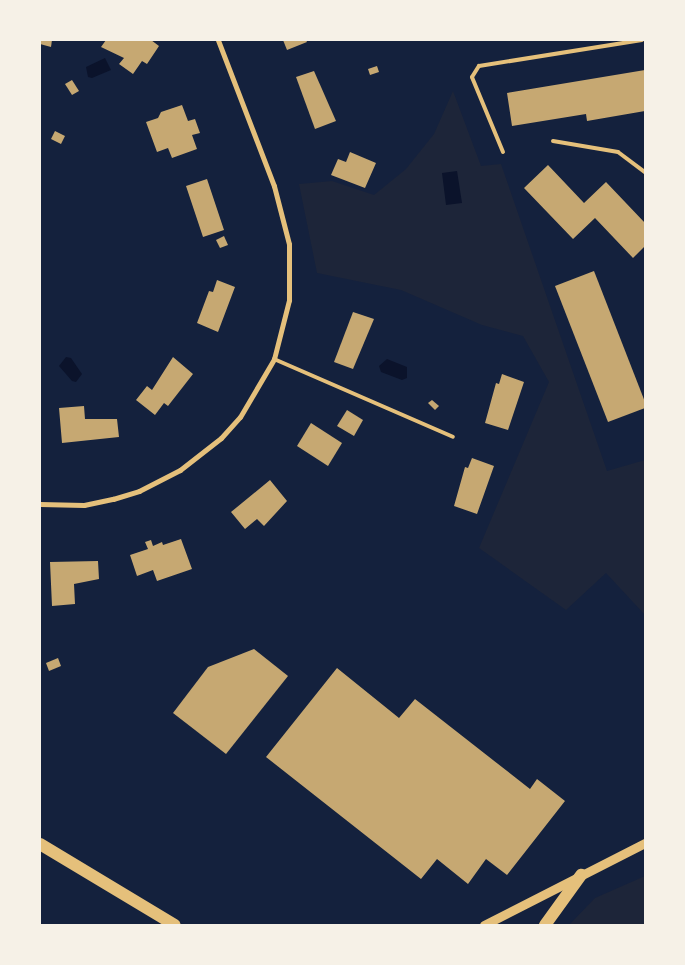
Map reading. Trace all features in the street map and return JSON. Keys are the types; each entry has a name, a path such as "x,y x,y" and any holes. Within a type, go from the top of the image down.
{"main road":[{"path":"40,844 175,925"},
{"path":"545,925 581,875"}],"street":[{"path":"40,504 84,505 113,500 139,491 180,470 222,438 240,417 274,359 289,300 289,244 274,186 218,40"},
{"path":"484,925 645,843"}],"lane":[{"path":"503,152 472,78 479,66 642,40"},
{"path":"553,141 618,152 645,172"},
{"path":"274,359 453,437"}],"shaded area":[{"path":"105,58 111,70 92,78 88,77 86,67"},
{"path":"453,91 481,166 501,164 607,471 645,460 645,615 606,573 566,610 479,548 549,382 523,336 482,325 401,290 317,273 299,184 332,181 374,195 406,169 434,134"},
{"path":"457,171 462,203 446,205 442,173"},
{"path":"66,357 71,358 82,374 76,382 72,381 59,366"},
{"path":"387,359 407,367 407,378 402,380 381,372 379,366"},
{"path":"645,876 645,925 569,925 595,898"}],"building":[{"path":"40,40 52,40 51,47 40,44"},
{"path":"106,40 151,40 159,46 147,64 142,61 133,74 119,64 124,58 101,47"},
{"path":"283,40 306,40 307,42 287,50"},
{"path":"377,66 379,72 370,75 368,69"},
{"path":"645,70 645,111 587,121 586,114 512,126 507,93"},
{"path":"314,71 336,121 315,129 296,77"},
{"path":"72,80 79,91 72,95 65,84"},
{"path":"182,105 188,121 195,119 200,133 192,135 197,149 172,158 168,148 157,152 146,122 158,118 161,112"},
{"path":"55,131 65,136 61,144 51,139"},
{"path":"350,152 376,163 365,188 331,175 338,159 346,162"},
{"path":"548,165 584,203 606,182 645,223 645,246 633,258 595,218 573,239 524,188"},
{"path":"207,179 224,230 203,237 186,186"},
{"path":"224,236 228,245 220,248 216,240"},
{"path":"594,271 645,402 645,408 608,422 555,286"},
{"path":"217,280 235,287 218,332 197,323 209,291 213,292"},
{"path":"353,312 374,319 353,369 334,362"},
{"path":"173,357 193,374 168,406 164,403 155,415 136,400 147,386 152,390"},
{"path":"502,374 524,382 508,430 485,423 496,383 499,384"},
{"path":"432,400 439,406 435,410 428,403"},
{"path":"84,406 85,419 117,419 119,437 62,443 59,408"},
{"path":"347,410 363,420 354,436 337,426"},
{"path":"311,423 342,443 328,466 297,446"},
{"path":"472,458 494,466 477,514 454,506 465,467 468,468"},
{"path":"270,480 287,501 264,526 257,519 245,529 231,512"},
{"path":"181,539 192,569 157,581 153,570 137,576 130,555 148,549 145,542 151,540 153,546 162,542 163,545"},
{"path":"98,561 99,579 74,584 75,604 52,606 50,562"},
{"path":"254,649 288,676 226,754 173,713 208,667"},
{"path":"58,658 61,666 49,671 46,663"},
{"path":"337,668 399,718 415,699 530,789 537,779 565,801 507,875 486,859 468,884 437,859 421,879 266,757"}]}
